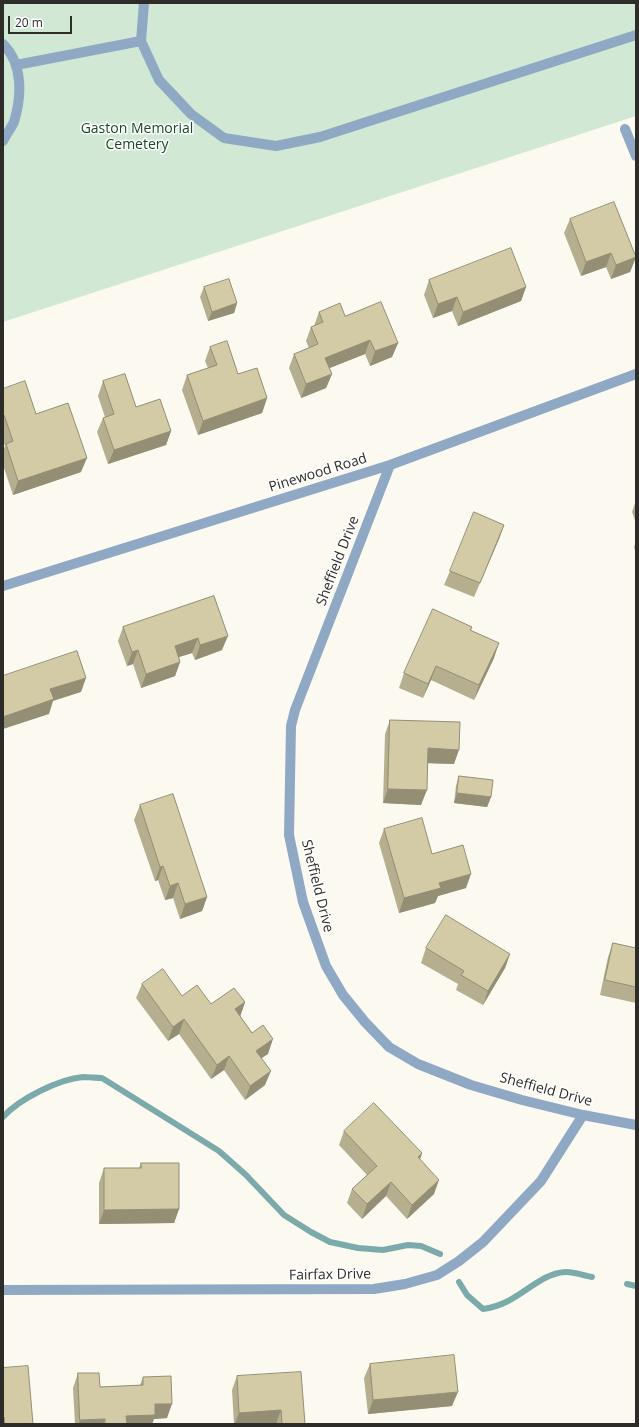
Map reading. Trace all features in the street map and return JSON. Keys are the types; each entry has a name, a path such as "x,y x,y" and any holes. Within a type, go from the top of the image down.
{"street":[{"path":"144,3 141,41 159,80 191,114 224,138 276,146 320,137 636,35"},
{"path":"16,65 141,41"},
{"path":"3,44 9,50 16,65 20,82 14,122 3,141"},
{"path":"625,129 636,156"},
{"name":"Pinewood Road","path":"3,586 390,465 636,374"},
{"name":"Sheffield Drive","path":"390,465 295,710 291,726 290,835 303,902 326,966 343,995 389,1047 418,1064 471,1085 583,1115 636,1126"},
{"name":"Fairfax Drive","path":"3,1290 374,1289 406,1284 437,1275 459,1261 483,1242 541,1182 583,1115"}],"green space":[{"name":"Gaston Memorial Cemetery","path":"3,3 636,3 636,116 3,322"}],"building":[{"path":"614,202 636,257 616,265 611,253 586,262 570,219"},
{"path":"511,248 526,287 463,312 457,297 438,304 429,280"},
{"path":"229,279 237,303 212,312 204,287"},
{"path":"381,302 398,343 375,351 370,340 325,358 332,374 306,384 294,354 318,344 311,327 323,322 319,312 340,303 345,316"},
{"path":"227,341 238,374 257,368 267,398 203,421 187,375 217,365 210,347"},
{"path":"125,374 136,407 160,399 171,431 114,450 103,418 114,414 103,381"},
{"path":"25,381 36,414 68,403 87,458 18,481 6,444 13,441 3,415 3,389"},
{"path":"474,512 504,525 480,583 450,571"},
{"path":"214,596 228,636 200,645 198,638 175,646 180,662 146,674 138,650 132,652 123,627"},
{"path":"433,609 472,627 470,630 499,643 479,685 436,666 428,684 404,673"},
{"path":"77,651 86,678 50,689 54,699 3,717 3,676"},
{"path":"390,720 460,722 459,750 428,748 427,790 388,789"},
{"path":"459,776 493,780 491,797 457,793"},
{"path":"173,794 207,897 185,904 178,883 170,886 163,866 160,867 140,805"},
{"path":"422,818 432,854 463,845 471,874 439,883 441,888 404,898 384,829"},
{"path":"446,915 510,954 488,991 461,975 464,971 426,948"},
{"path":"613,943 636,948 636,987 605,980"},
{"path":"163,969 182,996 197,985 211,1004 234,988 245,1002 235,1009 252,1033 263,1025 273,1039 256,1051 271,1071 250,1086 229,1056 217,1065 184,1019 173,1027 142,984"},
{"path":"374,1103 422,1153 418,1157 439,1180 412,1205 391,1182 367,1204 352,1189 377,1166 344,1131"},
{"path":"141,1163 179,1163 179,1209 104,1210 104,1168 141,1168"},
{"path":"454,1355 458,1392 373,1400 370,1364"},
{"path":"28,1366 33,1424 5,1424 3,1417 3,1368"},
{"path":"301,1372 305,1424 282,1424 281,1410 239,1413 237,1376"},
{"path":"78,1373 99,1373 100,1387 143,1385 143,1377 171,1376 172,1404 155,1404 155,1415 126,1416 127,1424 105,1424 105,1419 80,1420"}],"waterway":[{"path":"3,1117 19,1103 51,1086 83,1077 102,1078 219,1151 246,1175 284,1215 330,1242 358,1248 383,1250 408,1245 421,1246 440,1254"},
{"path":"459,1282 467,1295 483,1309 506,1302 545,1278 555,1274 568,1272 592,1277"},
{"path":"627,1284 636,1286"}]}
